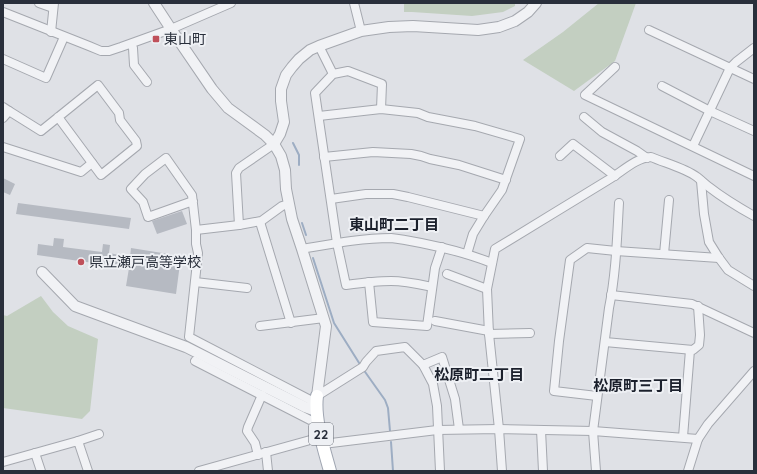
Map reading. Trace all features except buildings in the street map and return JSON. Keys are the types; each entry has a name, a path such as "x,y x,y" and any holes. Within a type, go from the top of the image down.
{"main road":[{"name":"22","path":"317,408 322,441 330,471"}],"street":[{"path":"39,3 54,5 51,32"},
{"path":"154,3 212,89 228,108 265,135 274,144 281,156 285,170 286,189 292,219 326,326 317,408 312,421 194,361"},
{"path":"3,12 101,51 131,44 171,29 231,3"},
{"path":"351,3 361,31"},
{"path":"239,225 236,173 239,168 274,144 280,134 284,122 281,89 286,75 299,59 310,50 361,31 390,27 413,26 478,30 498,26 514,21 528,12 536,3"},
{"path":"649,30 754,78"},
{"path":"3,59 46,78 64,37"},
{"path":"131,44 133,48 134,65 147,82"},
{"path":"319,46 333,74"},
{"path":"693,146 730,68 754,48"},
{"path":"615,67 585,95 754,176"},
{"path":"381,109 382,84 348,71 333,74 315,93 337,243 346,285 390,281 407,282 432,287"},
{"path":"3,118 6,109 41,131 58,117 98,85 119,113 120,120 136,142 136,146 101,175 58,117"},
{"path":"662,86 710,111 754,131"},
{"path":"318,116 381,109 418,113 428,117 475,126 520,139 502,190 473,234 467,254"},
{"path":"584,117 602,132 647,158"},
{"path":"560,156 573,144 615,176"},
{"path":"3,147 81,172 92,163"},
{"path":"324,157 373,152 411,154 459,165 506,180"},
{"path":"502,471 489,332 487,289 495,249 641,159 651,157 684,170 698,178 743,210 754,216"},
{"path":"193,201 148,217 143,202 131,189 145,174 166,158 192,195 193,201 196,230 196,244 198,254 189,337 317,408"},
{"path":"701,181 704,214 709,242 728,270 754,286"},
{"path":"331,199 366,194 393,194 484,216"},
{"path":"664,254 668,200"},
{"path":"596,471 593,431 611,295 619,203"},
{"path":"196,230 261,221 260,222 282,206 289,204"},
{"path":"260,222 290,323"},
{"path":"302,249 337,243 393,238 442,247 492,263"},
{"path":"369,282 374,322 427,326 435,268 442,247"},
{"path":"597,396 554,391 570,260 587,248 719,258"},
{"path":"42,272 75,306 186,346 305,407 317,408 362,368 376,350 405,347 423,365 433,384 437,406 440,471"},
{"path":"447,274 487,289"},
{"path":"195,282 247,288"},
{"path":"611,295 692,304 754,333"},
{"path":"605,342 694,350 699,345 700,335 698,306"},
{"path":"260,326 324,318"},
{"path":"435,321 489,332 530,333"},
{"path":"683,437 690,350"},
{"path":"423,365 442,357 456,399 459,429"},
{"path":"688,471 698,439 708,424 754,371"},
{"path":"262,395 247,431 262,453 268,471"},
{"path":"199,471 262,453 322,441 438,430 499,428 593,431 698,439"},
{"path":"541,430 544,471"},
{"path":"3,462 99,434"},
{"path":"78,441 88,471"},
{"path":"35,453 41,471"}],"green space":[{"path":"404,3 515,3 515,6 503,12 472,16 404,12"},
{"path":"599,3 636,3 615,61 574,91 523,60 563,32"},
{"path":"41,296 53,312 68,326 98,339 90,411 82,419 3,408 3,315 7,316"}],"waterway":[{"path":"293,143 299,155 299,165"},
{"path":"302,223 306,235"},
{"path":"313,258 334,323 361,366"},
{"path":"363,369 385,400 388,408 390,431"},
{"path":"391,442 393,471"}],"place":[{"name":"東山町","path":"156,39"},
{"name":"県立瀬戸高等学校","path":"81,262"}],"district":[{"name":"東山町二丁目","path":"394,225"},
{"name":"松原町二丁目","path":"479,375"},
{"name":"松原町三丁目","path":"638,386"}]}
